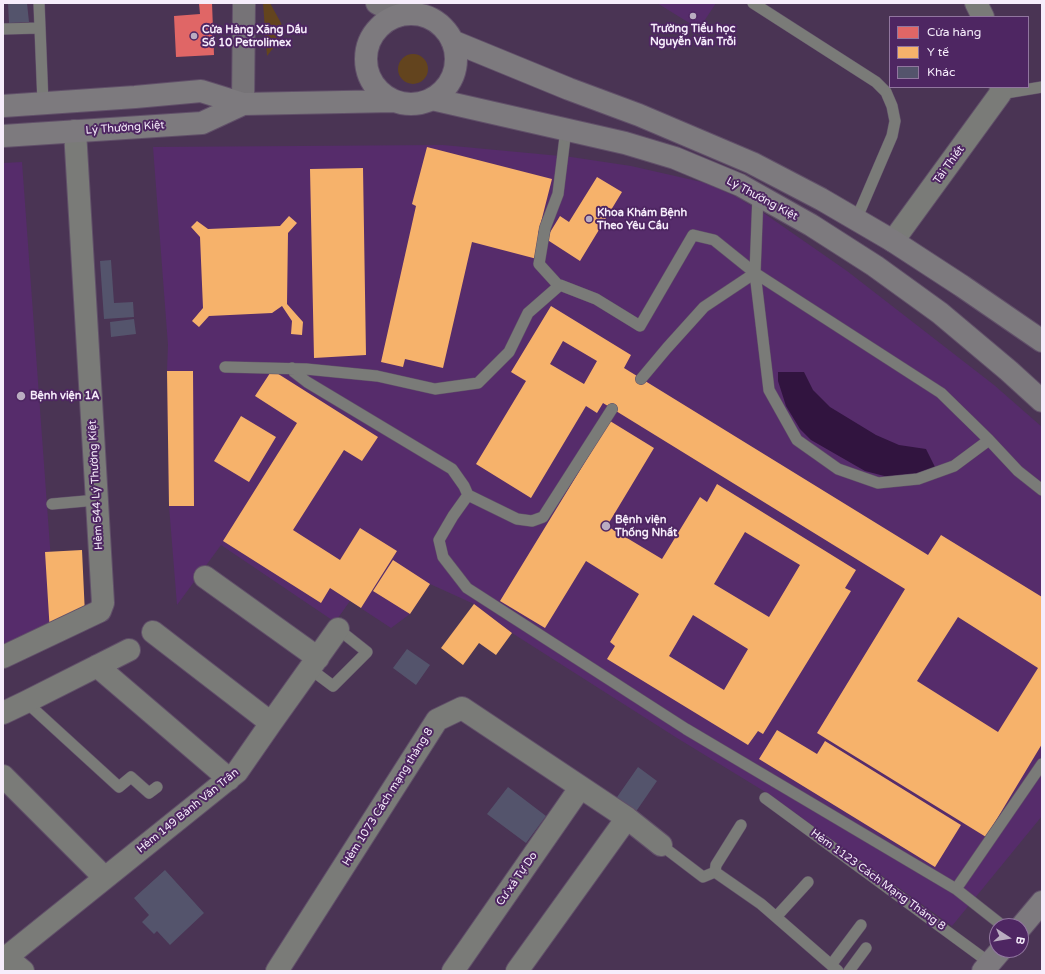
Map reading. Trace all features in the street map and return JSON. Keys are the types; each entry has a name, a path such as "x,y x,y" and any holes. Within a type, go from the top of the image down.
{"main road":[{"path":"243,104 244,3"},
{"path":"377,3 400,16"},
{"path":"417,14 433,20 445,30 452,41 455,54 455,68 450,80 442,91 432,99 419,104 406,104 393,101 380,92 370,78 366,64 366,55 371,38 382,25 400,16 417,14"},
{"path":"452,41 569,89 638,115 759,167 821,199 893,241 1042,341"},
{"name":"Lý Thường Kiệt","path":"3,106 201,91 243,104 393,101"},
{"name":"Lý Thường Kiệt","path":"432,99 626,143 675,158 740,185 811,225 869,262 940,313 1042,401"},
{"name":"Lý Thường Kiệt","path":"3,136 202,123 243,104"},
{"path":"1029,918 1042,902"}],"street":[{"path":"976,3 982,16"},
{"name":"Tái Thiết","path":"893,241 1000,90"},
{"name":"Hẻm 544 Lý Thường Kiệt","path":"3,657 100,611 103,603 75,131"},
{"path":"205,577 314,663"},
{"name":"Hẻm 149 Bành Văn Trân","path":"5,958 237,772 270,723 338,629"},
{"path":"153,632 270,723"},
{"path":"3,713 128,650"},
{"path":"97,666 229,779"},
{"name":"Hẻm 1073 Cách mạng tháng 8","path":"284,969 437,720 462,708 627,818 661,845"},
{"path":"3,776 105,878"},
{"name":"Cư xá Tự Do","path":"453,971 580,788"},
{"path":"517,971 627,818"},
{"path":"5,958 23,971"}],"lane":[{"path":"39,3 43,103"},
{"path":"753,3 876,82 886,92 892,106 895,121 892,136 856,220"},
{"path":"3,29 40,28"},
{"path":"1029,88 1042,87"},
{"path":"1000,90 1028,88"},
{"path":"566,129 558,194 545,228 540,264 559,286 560,285 596,299 640,326 693,235 714,240 755,272 941,393 1018,471 1042,490"},
{"path":"758,195 755,272 769,390 797,440 838,469 878,482 918,479 954,466 989,440"},
{"path":"641,378 704,307 755,272"},
{"path":"225,367 292,368 377,376 436,389 478,384 509,352 528,313 559,286"},
{"path":"292,368 294,372 307,382 452,469 464,486 468,495 517,519 532,521 543,517 612,409"},
{"path":"468,495 438,540 443,557 467,588 686,729 956,889 993,918"},
{"path":"52,504 97,500"},
{"path":"314,663 333,686 367,652 338,629"},
{"path":"26,702 119,787 132,777 149,793 156,787"},
{"path":"956,889 1042,764"},
{"name":"Hẻm 1123 Cách Mạng Tháng 8","path":"765,798 992,961"},
{"path":"715,872 716,865 741,825"},
{"path":"661,845 703,877 715,872"},
{"path":"715,872 761,904 834,968 861,925"},
{"path":"776,917 808,882"},
{"path":"849,971 866,948"}],"shaded area":[{"path":"263,3 270,3 281,23 284,34 267,56"},
{"name":"Trường Tiểu học Nguyễn Văn Trỗi","path":"657,3 716,3 699,29"},
{"path":"413,54 424,58 428,69 424,80 413,84 402,80 398,69 402,58"},
{"name":"Bệnh viện Thống Nhất","path":"443,145 571,157 631,166 706,183 737,197 765,214 847,271 994,385 1042,427 1042,816 952,926 767,793 677,738 512,633 474,604 430,584 410,614 391,628 350,601 335,622 221,545 177,605 169,506 168,345 153,147"},
{"name":"Bệnh viện 1A","path":"22,162 56,629 3,653 3,163"},
{"path":"778,372 804,372 813,390 830,407 876,435 899,445 926,449 936,469 917,475 892,478 865,471 811,440 800,429 786,406 778,381"}],"building: Cửa hàng":[{"name":"Cửa Hàng Xăng Dầu Số 10 Petrolimex","path":"199,3 212,3 214,55 176,57 174,16 200,14"}],"building: Y tế":[{"path":"427,147 552,179 538,234 543,235 537,259 472,242 443,368 405,359 403,367 381,362 416,206 412,204"},
{"path":"363,168 366,355 314,358 310,169"},
{"name":"Khoa Khám Bệnh Theo Yêu Cầu","path":"597,177 622,192 580,261 546,239 560,216 569,222"},
{"path":"289,216 297,223 288,233 287,304 303,322 302,335 291,334 292,321 282,306 272,313 209,316 199,327 192,321 203,308 200,237 191,227 197,221 208,229 280,226"},
{"path":"551,306 631,355 624,368 928,555 941,535 1042,597 1042,744 986,837 817,733 905,589 603,403 597,413 586,406 531,498 476,464 526,381 511,372","holes":["563,341 597,361 584,384 550,364","958,617 1038,668 998,732 917,681"]},
{"path":"272,370 378,437 362,461 344,450 293,530 340,560 360,528 397,551 361,608 330,588 321,603 223,541 297,423 255,396"},
{"path":"167,371 193,371 194,506 169,506"},
{"path":"241,416 276,437 249,482 214,461"},
{"path":"610,421 654,448 607,526 662,559 700,497 707,502 717,484 856,570 845,588 851,591 763,734 758,731 748,745 607,659 615,646 610,642 639,594 586,561 545,628 500,601","holes":["745,532 800,565 769,617 714,584","693,615 748,649 724,690 669,656"]},
{"path":"82,550 85,615 50,633 45,552"},
{"path":"393,560 430,584 410,614 373,591"},
{"path":"474,604 512,633 496,655 479,643 463,665 441,648"},
{"path":"777,730 817,754 825,741 961,825 935,867 759,759"}],"building: Khác":[{"path":"8,3 27,3 29,22 9,23"},
{"path":"111,260 114,303 133,302 134,317 104,319 100,261"},
{"path":"134,319 136,334 111,337 110,322"},
{"path":"407,649 430,665 416,685 393,668"},
{"path":"638,767 657,781 635,813 615,800"},
{"path":"508,787 546,816 526,843 487,814"},
{"path":"165,870 204,913 170,945 157,931 154,934 142,922 149,915 134,898"}],"place":[{"name":"Trường Tiểu học Nguyễn Văn Trỗi","path":"693,16"},
{"name":"Cửa Hàng Xăng Dầu Số 10 Petrolimex","path":"194,36"},
{"name":"Khoa Khám Bệnh Theo Yêu Cầu","path":"589,219"},
{"name":"Bệnh viện 1A","path":"21,396"},
{"name":"Bệnh viện Thống Nhất","path":"606,526"}]}
